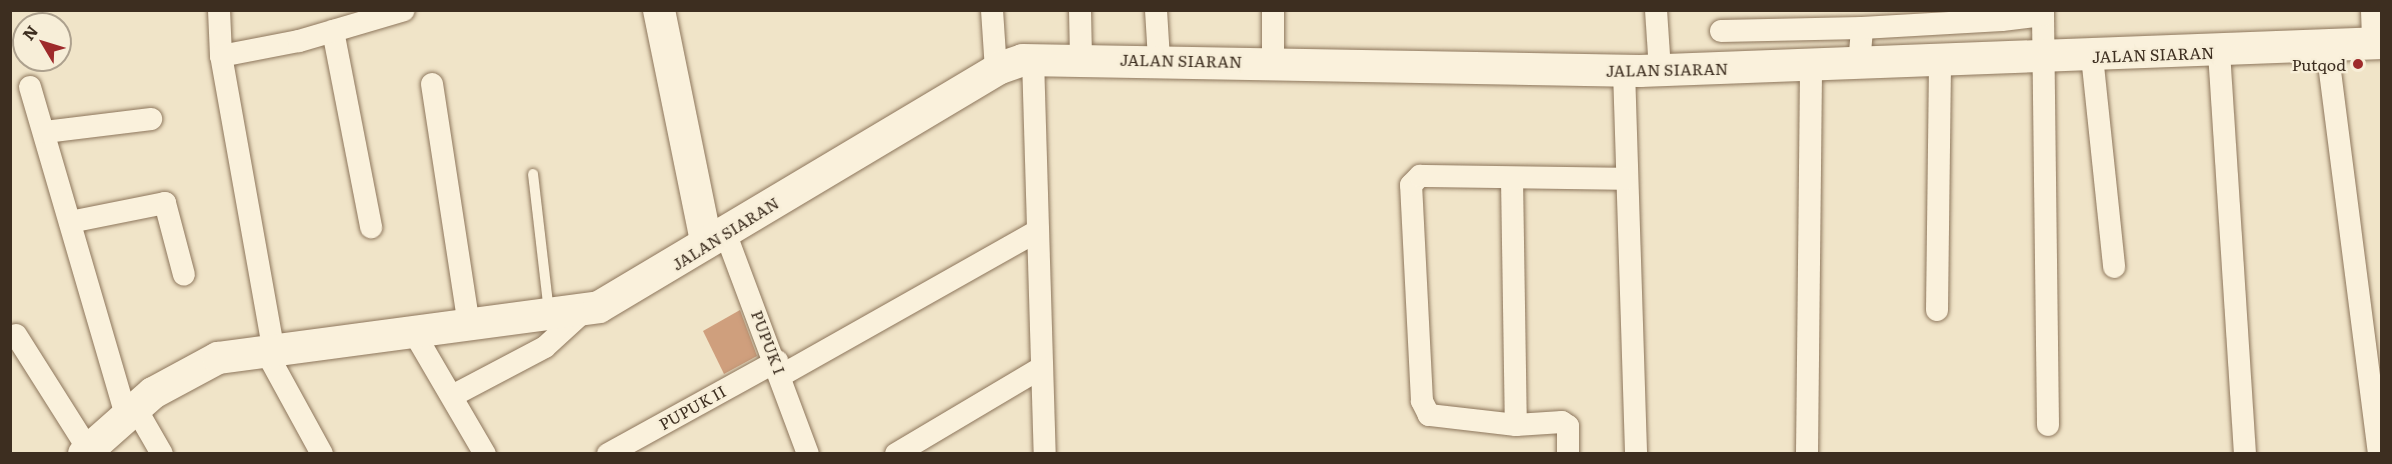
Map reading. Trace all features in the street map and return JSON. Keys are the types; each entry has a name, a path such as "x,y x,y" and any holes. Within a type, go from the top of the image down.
{"street":[{"path":"219,10 221,56 269,347 322,453"},
{"path":"221,56 333,31 404,10"},
{"path":"659,10 715,237"},
{"path":"992,10 996,70"},
{"path":"1080,10 1081,58"},
{"path":"1156,10 1158,59"},
{"path":"1273,10 1273,62"},
{"path":"1656,10 1660,70"},
{"path":"2372,10 2377,43"},
{"path":"1721,31 1862,28 2043,13 2048,425"},
{"path":"1859,64 1862,28"},
{"path":"1749,30 1751,68"},
{"path":"333,31 371,227"},
{"name":"JALAN SIARAN","path":"86,452 130,411 195,368 269,347 583,312 624,295 715,237 996,70 1033,59 1158,59 1660,70 2327,48 2377,43"},
{"path":"2327,48 2379,453"},
{"path":"2219,52 2245,453"},
{"path":"2091,56 2114,267"},
{"path":"1033,59 1045,453"},
{"path":"1937,310 1940,60"},
{"path":"1807,453 1811,66"},
{"path":"1624,70 1636,453"},
{"path":"432,84 469,326"},
{"path":"30,87 130,411 162,453"},
{"path":"45,132 151,119"},
{"path":"1568,453 1565,423 1516,425 1438,419 1422,401 1411,185 1420,176 1626,179"},
{"path":"1512,179 1516,425"},
{"path":"70,222 165,203 184,275"},
{"name":"PUPUK II","path":"608,453 779,368 1038,231"},
{"name":"PUPUK I","path":"715,237 779,368 808,453"},
{"path":"454,395 545,347 583,312"},
{"path":"412,331 454,395 485,453"},
{"path":"16,335 86,452"},
{"path":"896,453 1041,368"}],"lane":[{"path":"533,174 549,316"}],"building":[{"path":"740,310 757,356 724,374 703,331"}],"place":[{"name":"Putqod","path":"2358,64"}]}
